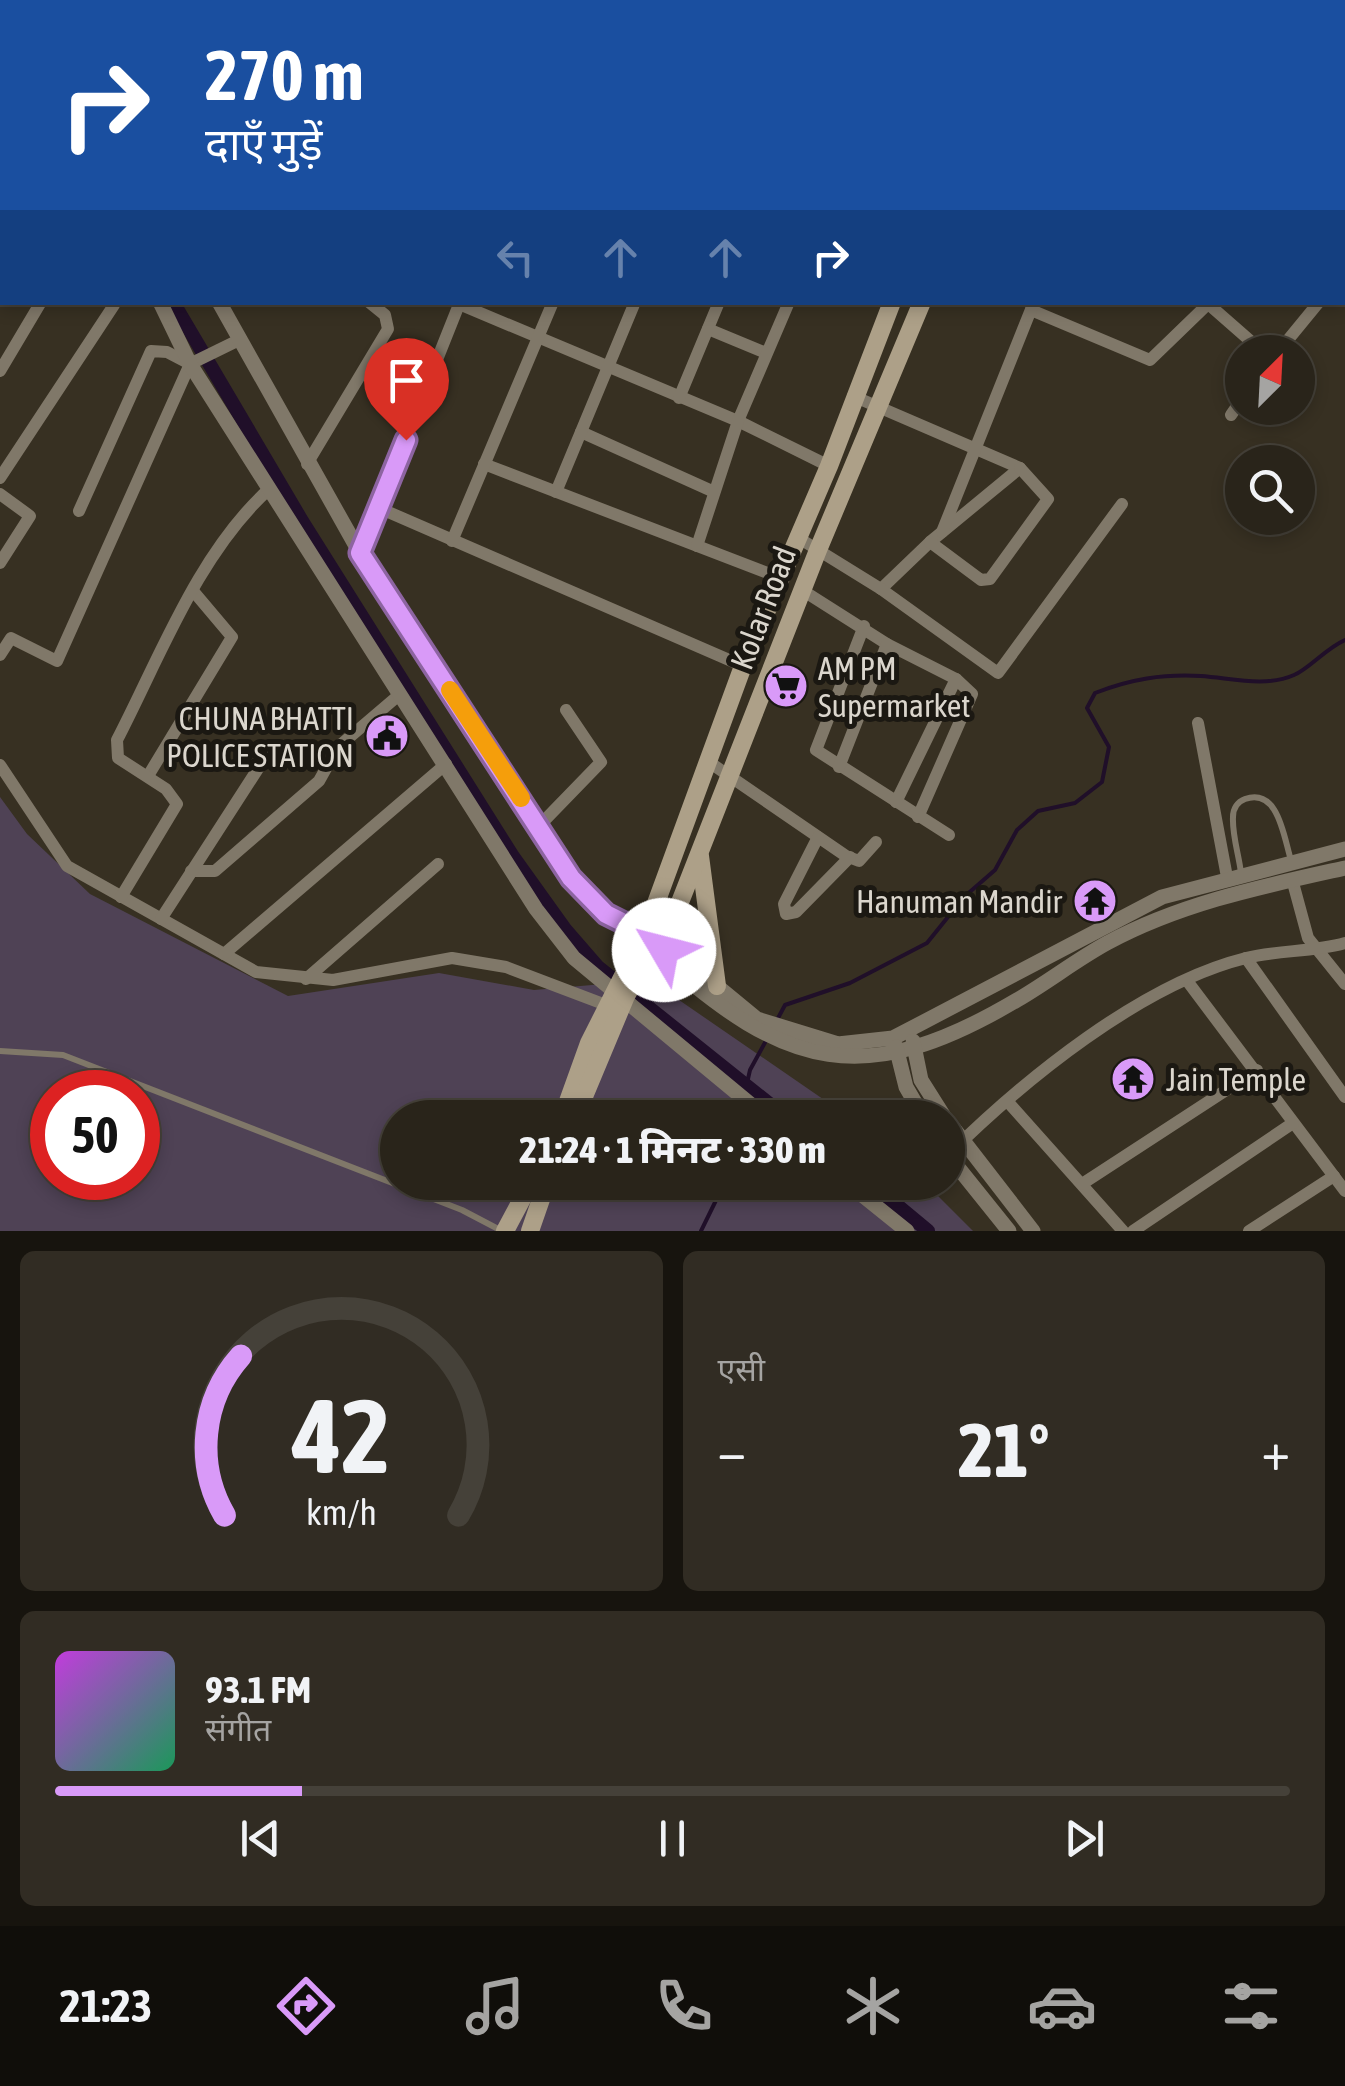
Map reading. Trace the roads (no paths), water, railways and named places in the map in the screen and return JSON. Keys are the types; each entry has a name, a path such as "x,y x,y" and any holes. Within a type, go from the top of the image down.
{"main road":[{"name":"Kolar Road","path":"649,954 642,928 655,905 778,577 829,466 891,305"},
{"name":"Kolar Road","path":"570,1100 617,995 649,954 700,856 818,550 921,305"},
{"path":"778,577 802,590"},
{"path":"700,856 723,997"},
{"path":"642,928 659,928 649,954"},
{"name":"Kolar Road","path":"581,1100 617,995"},
{"path":"503,1231 521,1200"},
{"path":"530,1231 541,1200"}],"street":[{"path":"0,371 39,305"},
{"path":"0,478 113,305"},
{"path":"161,305 190,364 268,490 536,909 574,958 745,1100"},
{"path":"221,305 360,553 571,878 606,914 642,928"},
{"path":"308,464 388,330 386,315 373,305"},
{"path":"360,553 458,305"},
{"path":"463,305 738,421 829,466"},
{"path":"452,541 551,305"},
{"path":"556,492 633,305"},
{"path":"679,398 718,305"},
{"path":"698,546 712,491 783,305"},
{"path":"942,532 1033,306 1150,360 1206,305"},
{"path":"1210,305 1244,335"},
{"path":"1292,335 1317,305"},
{"path":"708,329 766,354"},
{"path":"0,655 10,638 57,661 190,364 241,339"},
{"path":"78,511 150,351 167,352 190,364"},
{"path":"853,396 1020,468 1048,499 990,580 981,580 930,542"},
{"path":"580,432 712,491"},
{"path":"484,464 778,577"},
{"path":"882,589 930,542 1020,468"},
{"path":"122,897 177,804 148,776 118,758 116,740 194,592 240,516 268,490"},
{"path":"0,494 30,516 0,563"},
{"path":"797,538 882,589 998,673 1122,504"},
{"path":"379,508 743,666"},
{"path":"802,590 970,690 971,698 918,816"},
{"path":"148,776 232,637 194,592"},
{"path":"864,626 816,747 839,767 948,835"},
{"path":"839,767 887,644"},
{"path":"896,802 956,679"},
{"path":"191,871 215,871 318,780 338,747 400,696"},
{"path":"539,826 601,762 566,710"},
{"path":"1198,722 1234,875"},
{"path":"161,918 270,750"},
{"path":"709,762 850,857 859,861 876,842"},
{"path":"224,954 446,764"},
{"path":"0,765 67,866 256,972 332,980 452,958 506,967 617,995"},
{"path":"818,838 784,904 786,914 796,912 850,857"},
{"path":"649,954 792,1039 896,1046 1014,1002 1108,942 1210,899 1345,850"},
{"path":"306,979 438,864"},
{"path":"913,1040 1116,919 1162,897 1234,875 1345,868"},
{"path":"1292,871 1308,938 1345,984"},
{"path":"965,1139 1120,1016 1246,958 1320,950 1345,943"},
{"path":"1246,958 1345,1097"},
{"path":"1188,982 1345,1191"},
{"path":"913,1040 920,1080 933,1100"},
{"path":"896,1046 906,1087 914,1100"},
{"path":"1082,1184 1257,1070"},
{"path":"1008,1102 1123,1231"},
{"path":"1133,1231 1294,1122"},
{"path":"965,1146 1032,1231"},
{"path":"965,1176 1009,1231"},
{"path":"1249,1231 1334,1176"},
{"path":"868,1200 906,1231"}],"lane":[{"path":"1234,875 1232,817 1236,806 1246,799 1263,799 1274,807 1292,871"},
{"path":"0,1051 62,1055 462,1210 503,1231"}],"waterway":[{"path":"175,305 302,521 512,855 565,929 598,967 764,1100"},
{"path":"777,1020 785,1005 850,983 927,943 964,897 995,870 1017,830 1038,811 1075,803 1102,782 1109,747 1087,708 1095,693 1160,677 1201,676 1260,682 1283,679 1300,672 1345,640"},
{"path":"745,1092 750,1070 768,1037"},
{"path":"701,1231 716,1200"},
{"path":"891,1200 928,1231"}],"place":[{"name":"AM PM Supermarket","path":"786,686"},
{"name":"CHUNA BHATTI POLICE STATION","path":"387,736"},
{"name":"Hanuman Mandir","path":"1095,901"},
{"name":"Jain Temple","path":"1133,1079"}]}
